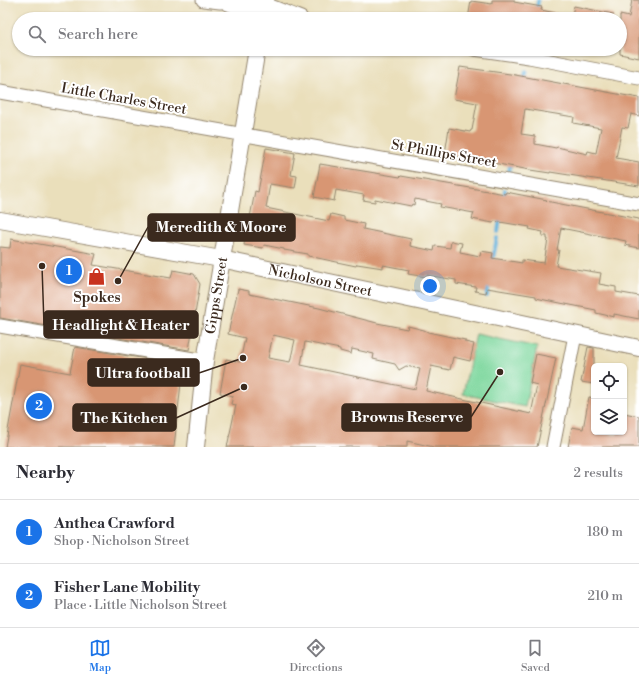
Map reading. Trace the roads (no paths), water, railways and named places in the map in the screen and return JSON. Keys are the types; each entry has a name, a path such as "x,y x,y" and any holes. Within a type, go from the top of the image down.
{"street":[{"path":"203,0 220,2 249,0 266,12"},
{"name":"Gipps Street","path":"196,447 205,361 256,56"},
{"path":"517,56 639,78"},
{"name":"Little Charles Street","path":"0,92 242,134"},
{"name":"St Phillips Street","path":"242,134 639,204"},
{"name":"Nicholson Street","path":"0,220 221,259 639,348"},
{"path":"0,326 205,361"},
{"path":"553,447 575,335"}],"waterway":[{"path":"536,12 538,1"},
{"path":"524,82 526,72"},
{"path":"509,171 511,161"},
{"path":"504,199 505,190"},
{"path":"498,232 500,218"},
{"path":"492,263 497,238"},
{"path":"487,296 489,284"}],"place":[{"name":"Headlight & Heater","path":"42,266"},
{"name":"Anthea Crawford","path":"69,271"},
{"name":"Spokes","path":"97,277"},
{"name":"Meredith & Moore","path":"118,281"},
{"name":"Ultra football","path":"243,358"},
{"name":"Browns Reserve","path":"500,372"},
{"name":"The Kitchen","path":"244,387"},
{"name":"Fisher Lane Mobility","path":"39,406"}]}
